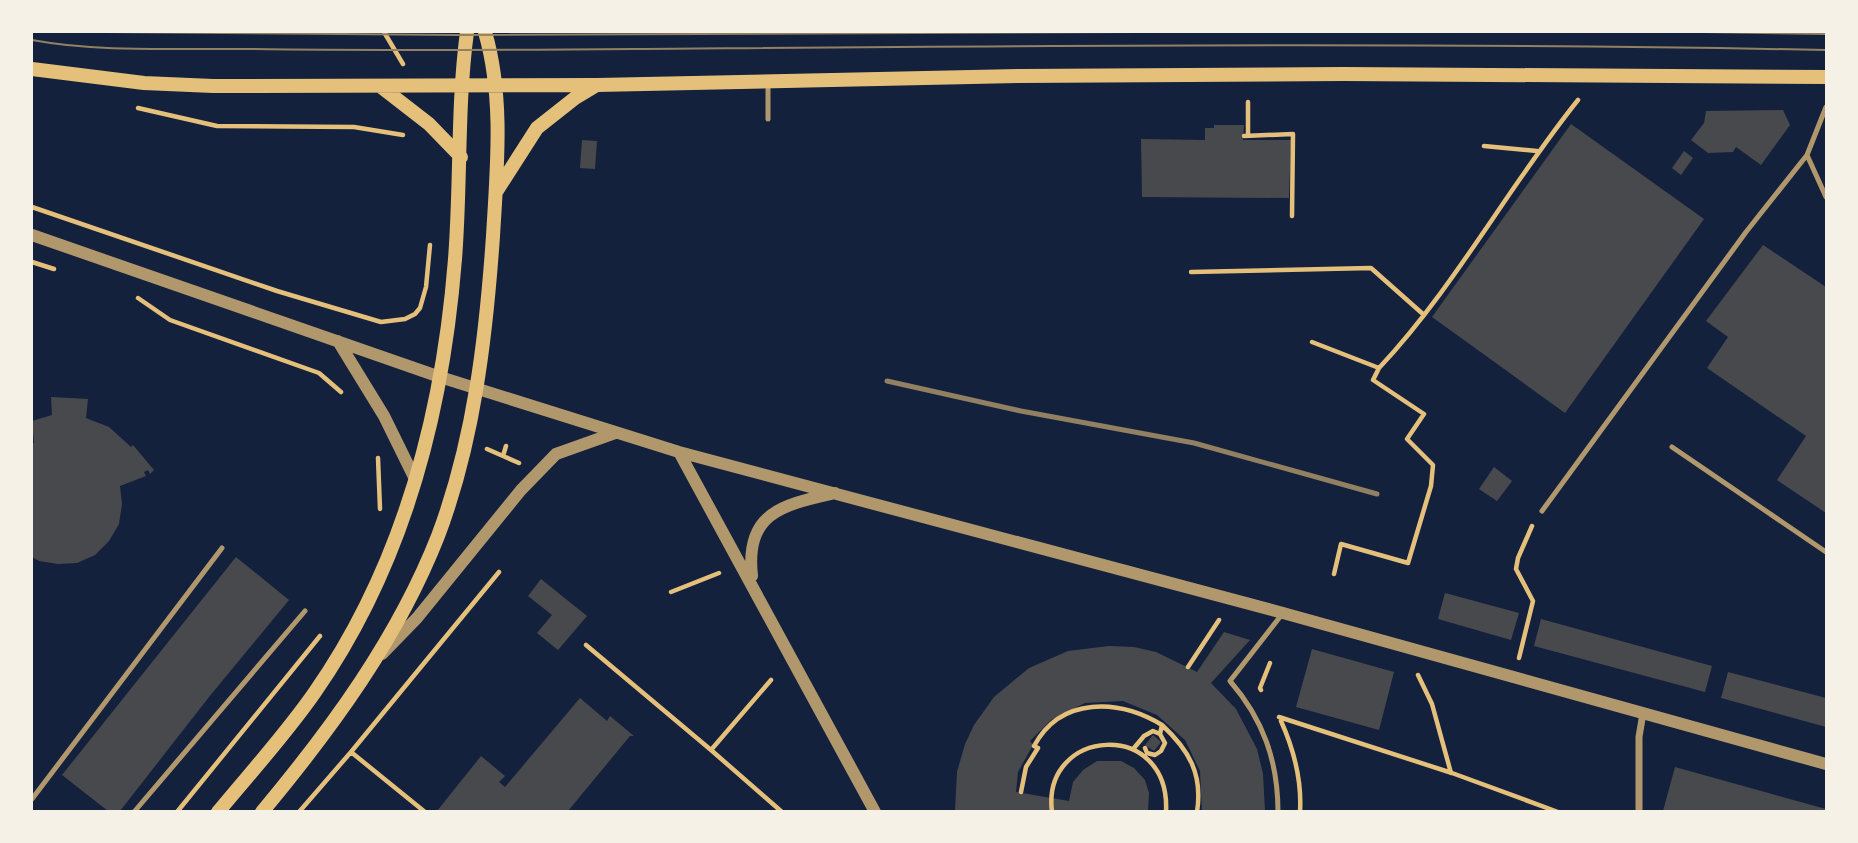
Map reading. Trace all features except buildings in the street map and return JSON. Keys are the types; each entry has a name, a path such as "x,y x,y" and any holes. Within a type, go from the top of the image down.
{"main road":[{"path":"218,811 305,705 352,630 396,541 431,424 440,377 455,261 462,85 467,32"},
{"path":"262,811 328,730 402,610 437,538 458,473 476,388 496,193 497,85 485,32"},
{"path":"32,69 144,83 380,86 768,83 1020,76 1343,74 1826,77"},
{"path":"496,193 537,128 575,98 597,85"},
{"path":"380,86 429,124 461,157"}],"street":[{"path":"32,235 440,377 679,452 838,492 1283,613 1826,764"},
{"path":"338,341 384,416 415,479"},
{"path":"370,665 417,618 521,491 556,454 615,433"},
{"path":"679,452 875,811"},
{"path":"754,587 752,547 754,536 763,522 782,508 838,492"},
{"path":"1639,811 1639,737 1643,713"}],"lane":[{"path":"768,83 768,119"},
{"path":"1542,511 1746,232 1807,155 1826,107"},
{"path":"1807,155 1826,197"},
{"path":"1672,447 1826,552"},
{"path":"32,799 222,548"},
{"path":"134,811 305,611"},
{"path":"1278,811 1275,764 1261,724 1230,681 1283,613"}],"path":[{"path":"1334,574 1341,544 1408,563 1430,486 1433,465 1407,439 1424,414 1373,380 1379,368 1424,315 1538,151 1578,100"},
{"path":"1248,102 1246,136 1293,134 1292,216"},
{"path":"136,108 217,125 354,127 406,135"},
{"path":"1484,146 1538,151"},
{"path":"32,207 277,291 381,322 405,318 415,314 420,308 426,287 430,240"},
{"path":"32,262 57,270"},
{"path":"1191,272 1371,268 1424,315"},
{"path":"132,293 170,320 318,373 351,399"},
{"path":"1312,342 1379,368"},
{"path":"503,456 506,446"},
{"path":"484,448 522,466"},
{"path":"378,454 380,516"},
{"path":"1519,658 1533,601 1516,569 1528,533 1542,511"},
{"path":"671,592 742,564"},
{"path":"299,811 499,572"},
{"path":"1188,667 1219,620"},
{"path":"177,811 324,632"},
{"path":"586,645 782,811"},
{"path":"1266,698 1260,688 1270,662"},
{"path":"1418,675 1432,704 1451,773"},
{"path":"710,750 771,680"},
{"path":"1021,792 1026,768 1038,748 1034,746 1056,719 1088,706 1121,708 1156,717 1182,743 1195,770 1199,794 1196,811"},
{"path":"1273,707 1291,743 1298,768 1300,811"},
{"path":"1279,717 1558,811"},
{"path":"1160,734 1163,725"},
{"path":"1134,748 1144,736 1153,731 1160,734 1165,743 1155,755 1147,753 1144,748"},
{"path":"1052,811 1051,791 1067,761 1087,748 1118,744 1134,748 1161,776 1167,793 1166,811"},
{"path":"351,752 425,811"}],"tram line":[{"path":"105,32 458,35 1137,32"},
{"path":"1255,32 1423,32"},
{"path":"1703,32 1826,34"},
{"path":"32,40 85,47 139,49 1380,45 1826,50"}],"railway":[{"path":"887,381 1021,411 1194,443 1377,494"}]}
